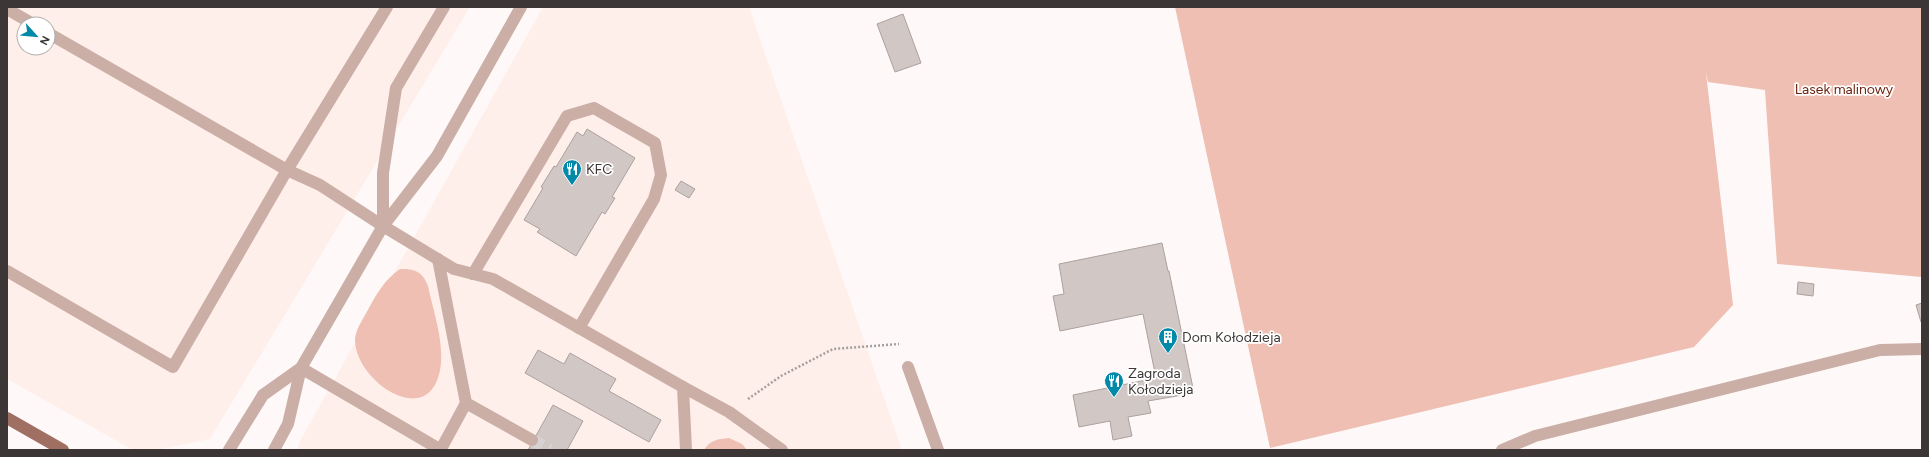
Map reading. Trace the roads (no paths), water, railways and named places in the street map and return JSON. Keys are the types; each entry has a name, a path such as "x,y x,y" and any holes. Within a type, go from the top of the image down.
{"main road":[{"path":"7,418 63,450"}],"lane":[{"path":"7,271 173,367 287,170 386,7"},
{"path":"383,226 383,173 396,88 444,7"},
{"path":"274,450 288,424 301,368 383,226 437,156 521,7"},
{"path":"7,9 19,16"},
{"path":"56,38 287,170 320,185 383,226 454,269 493,279 682,387 729,412 782,450"},
{"path":"473,274 567,116 594,108 655,143 661,175 654,199 579,328"},
{"path":"301,368 441,449 466,403 438,259"},
{"path":"1502,450 1535,436 1880,350 1922,349"},
{"path":"908,367 938,450"},
{"path":"229,450 263,395 301,368"},
{"path":"682,387 686,450"},
{"path":"466,403 532,440"}],"tunnel":[{"path":"532,440 550,450"}],"place":[{"name":"KFC","path":"572,186"},
{"name":"Dom Kołodzieja","path":"1168,354"},
{"name":"Zagroda Kołodzieja","path":"1114,398"}],"park label":[{"name":"Lasek malinowy","path":"1844,89"}]}
